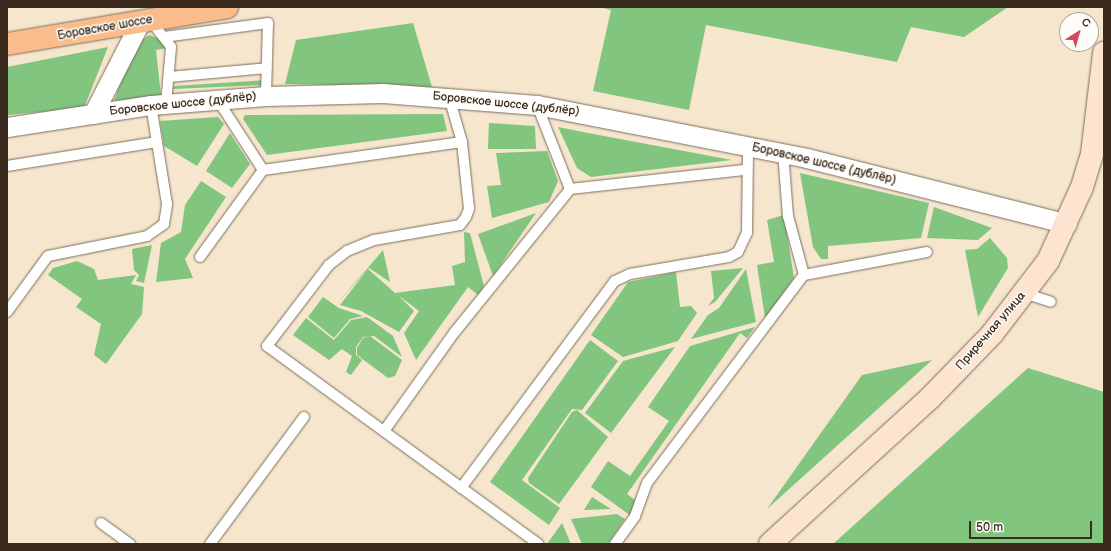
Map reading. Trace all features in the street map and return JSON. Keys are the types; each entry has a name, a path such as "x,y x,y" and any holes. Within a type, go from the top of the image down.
{"main road":[{"name":"Боровское шоссе","path":"7,44 227,7"}],"street":[{"path":"93,114 145,21"},
{"name":"Приречная улица","path":"770,544 930,398 992,334 1048,261 1067,224 1092,154 1104,53"},
{"name":"Боровское шоссе (дублёр)","path":"7,127 158,105 266,96 383,93 537,105 783,153 1067,224"}],"lane":[{"path":"7,312 48,256 147,236 164,224 168,213 157,142 158,105 169,77 171,47 164,37 145,21"},
{"path":"164,37 268,23 266,96"},
{"path":"169,77 267,68"},
{"path":"449,97 462,142 469,209 460,224 374,240 347,250 329,265 267,346 539,544"},
{"path":"217,99 263,170"},
{"path":"537,105 570,189"},
{"path":"7,166 157,142"},
{"path":"200,257 263,170 462,142"},
{"path":"461,488 615,281 630,274 729,258 738,252 747,233 746,170 748,146"},
{"path":"783,153 788,216 804,275"},
{"path":"384,430 454,333 570,189 746,170"},
{"path":"615,544 634,516 647,483 804,275 927,252"},
{"path":"1024,293 1051,302"},
{"path":"210,544 304,417"},
{"path":"102,523 130,544"}],"green space":[{"path":"599,7 1008,7 964,37 911,27 897,62 706,25 689,110 593,91 611,10"},
{"path":"413,23 432,87 285,84 296,40"},
{"path":"149,35 160,39 167,48 156,50 161,96 114,101 133,47"},
{"path":"108,47 84,108 7,115 7,67"},
{"path":"266,80 264,85 173,89 174,86"},
{"path":"443,114 447,131 267,155 243,119 245,115"},
{"path":"218,117 224,124 197,166 164,146 160,121"},
{"path":"489,123 535,126 536,149 488,149"},
{"path":"558,127 732,160 591,177 577,168"},
{"path":"230,133 250,164 232,188 206,171"},
{"path":"547,151 558,181 549,202 492,218 487,186 501,185 496,153"},
{"path":"800,173 929,203 921,238 828,246 828,259 821,259 813,247"},
{"path":"201,181 226,197 185,259 193,278 156,282 161,243 181,232 185,205"},
{"path":"934,207 992,228 978,240 927,238"},
{"path":"536,213 493,276 478,234"},
{"path":"784,215 794,278 765,318 757,265 774,262 767,220"},
{"path":"464,232 470,233 484,286 478,295 468,287 416,360 404,333 419,311 398,295 414,311 399,332 361,311 340,305 368,269 395,293 455,285 452,266 465,262"},
{"path":"990,238 1007,258 1008,268 978,317 965,250 977,249"},
{"path":"152,245 144,283 136,281 139,275 134,270 132,249"},
{"path":"383,250 390,282 369,268 337,304"},
{"path":"77,261 94,269 98,280 136,275 131,284 144,287 142,314 106,364 94,355 101,324 76,307 82,299 48,275 53,268"},
{"path":"743,268 715,302 708,306 714,298 711,271"},
{"path":"746,269 756,322 691,339 708,315 719,308"},
{"path":"676,272 680,307 691,306 697,313 678,341 623,357 591,335 628,282"},
{"path":"323,297 339,308 363,316 350,319 334,338 308,317"},
{"path":"367,317 393,336 402,357 374,336 363,337 356,347 356,355 362,360 351,375 346,372 352,356 342,349 329,360 293,335 306,318 334,340 351,320"},
{"path":"755,327 747,338 740,333 627,494 635,500 631,516 591,487 608,461 630,476 669,421 648,407 690,346"},
{"path":"370,336 402,360 395,376 388,378 357,355 357,348 363,338"},
{"path":"590,340 618,361 582,410 572,409 522,480 560,508 549,525 490,482"},
{"path":"675,347 611,433 585,413 623,361"},
{"path":"932,360 767,509 862,375"},
{"path":"1028,368 1104,392 1104,544 833,544"},
{"path":"577,410 608,437 559,504 529,483 528,478 572,412"},
{"path":"592,497 611,509 584,510"},
{"path":"617,514 625,519 608,544 582,544 571,519"},
{"path":"562,523 571,544 547,544"}]}
